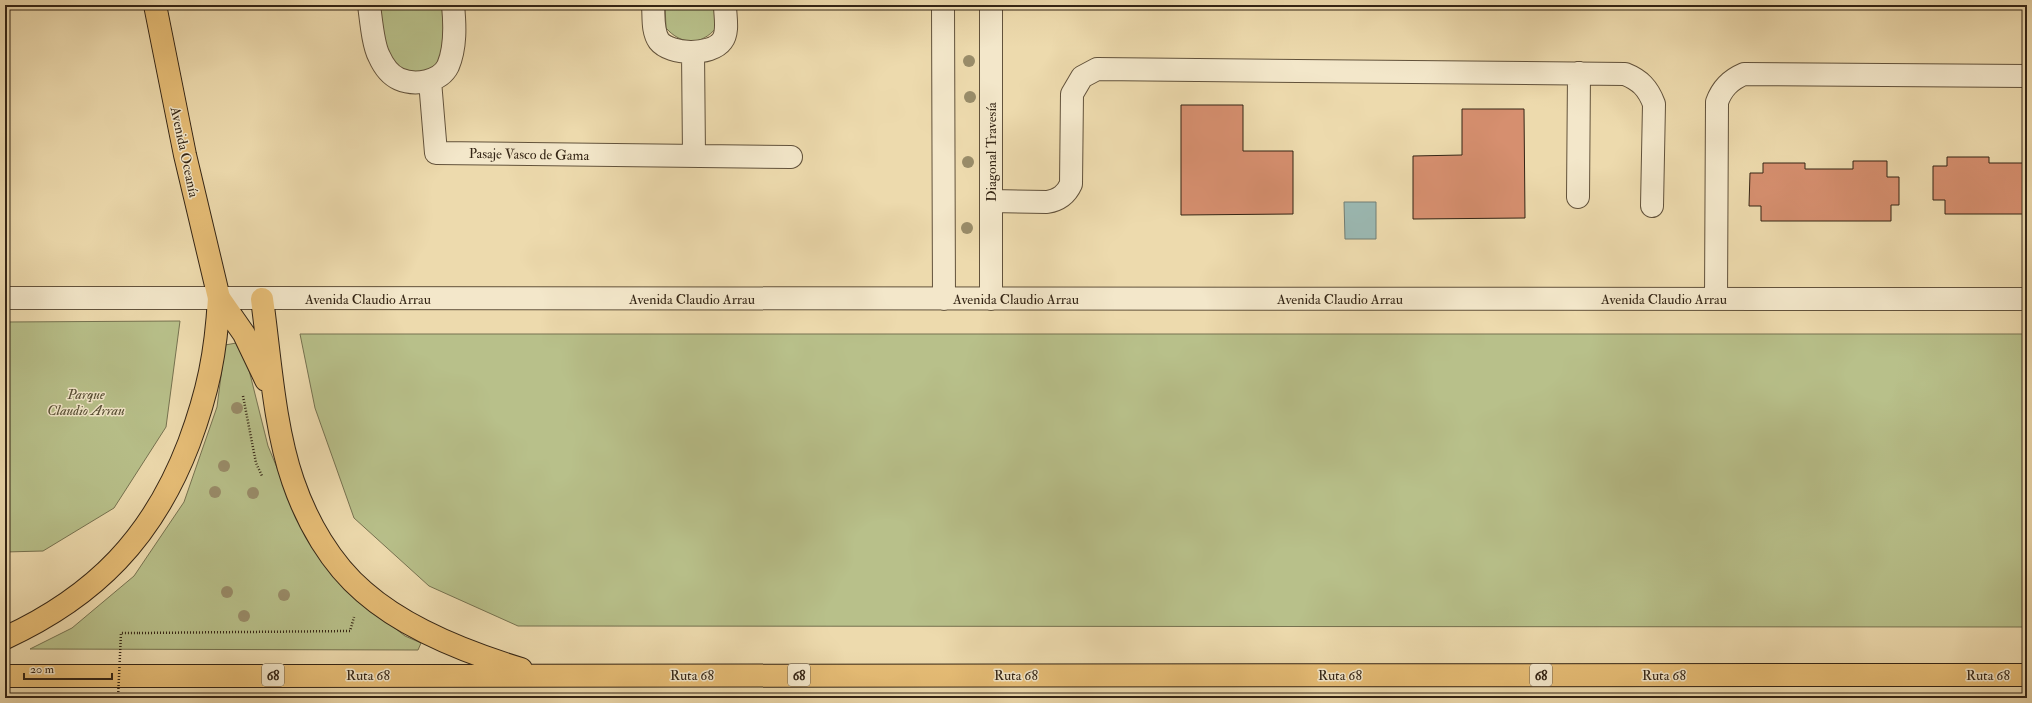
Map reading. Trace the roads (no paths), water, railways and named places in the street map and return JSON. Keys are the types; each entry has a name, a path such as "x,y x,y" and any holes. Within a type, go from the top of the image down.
{"main road":[{"name":"Avenida Oceanía","path":"155,5 185,155 219,298"},
{"path":"219,298 232,316 254,353 278,415"},
{"path":"5,638 46,616 75,598 139,537 163,502 174,481 204,404 217,338 219,298"},
{"path":"262,299 278,415 288,461 303,506 317,534 334,559 364,592 390,611 455,645 498,662 541,674"},
{"name":"Ruta 68","path":"5,676 541,674 2027,675"}],"street":[{"path":"369,5 378,54 386,69 398,79 411,82 430,81 442,74 448,65 453,46 455,26 453,5"},
{"path":"653,5 654,33 659,41 667,48 693,52 714,48 722,42 726,33 725,5"},
{"path":"943,5 944,299"},
{"name":"Diagonal Travesía","path":"991,5 991,299"},
{"path":"693,52 694,156"},
{"path":"991,201 1047,202 1055,200 1068,191 1071,184 1072,94 1082,77 1097,69 1624,74 1643,85 1650,94 1654,104 1652,206"},
{"path":"1578,197 1579,73"},
{"path":"1716,299 1717,102 1721,92 1735,78 1744,74 2027,76"},
{"name":"Pasaje Vasco de Gama","path":"430,81 436,153 791,157"},
{"name":"Avenida Claudio Arrau","path":"5,298 2027,299"}],"water":[{"path":"1344,202 1376,202 1376,239 1345,239"}],"park label":[{"name":"Parque Claudio Arrau","path":"86,402"}]}
